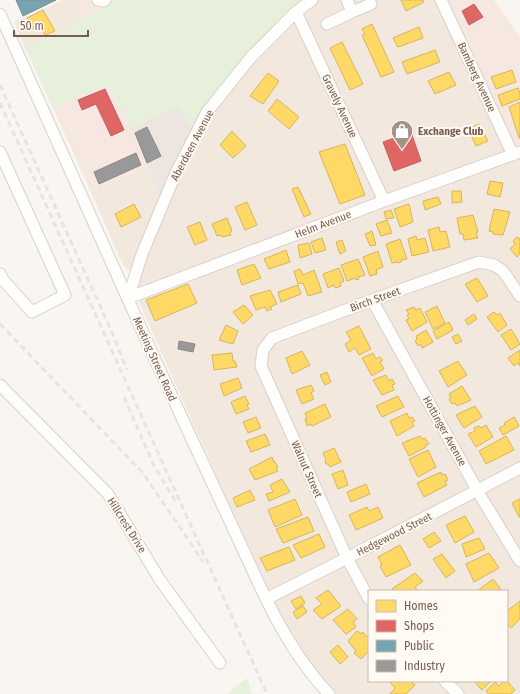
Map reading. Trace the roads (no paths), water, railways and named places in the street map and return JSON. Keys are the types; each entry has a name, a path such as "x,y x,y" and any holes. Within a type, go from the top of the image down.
{"street":[{"path":"98,0 105,0"},
{"name":"Aberdeen Avenue","path":"128,298 142,254 175,175 207,112 251,57 296,12 312,0"},
{"path":"347,0 352,12"},
{"name":"Bamberg Avenue","path":"441,0 516,153"},
{"path":"327,24 371,4"},
{"name":"Gravely Avenue","path":"296,12 384,200"},
{"name":"Meeting Street Road","path":"0,14 266,599 283,633 317,682 329,694"},
{"path":"0,152 65,295 32,312 3,280 0,274"},
{"name":"Helm Avenue","path":"128,298 384,200 516,153"},
{"name":"Birch Street","path":"272,338 372,300 479,262 494,265 503,272 520,296"},
{"name":"Hottinger Avenue","path":"372,300 478,490 520,561"},
{"name":"Walnut Street","path":"272,338 263,350 261,366 347,558 368,597"},
{"name":"Hillcrest Drive","path":"0,385 108,494 160,580 220,663"},
{"name":"Hedgewood Street","path":"266,599 520,468"},
{"path":"446,682 458,694"}],"railway":[{"path":"0,85 111,330 127,370"},
{"path":"0,103 267,694"},
{"path":"0,324 142,472 203,562"},
{"path":"124,397 154,466 176,502"}],"place":[{"name":"Exchange Club","path":"402,150"}]}
